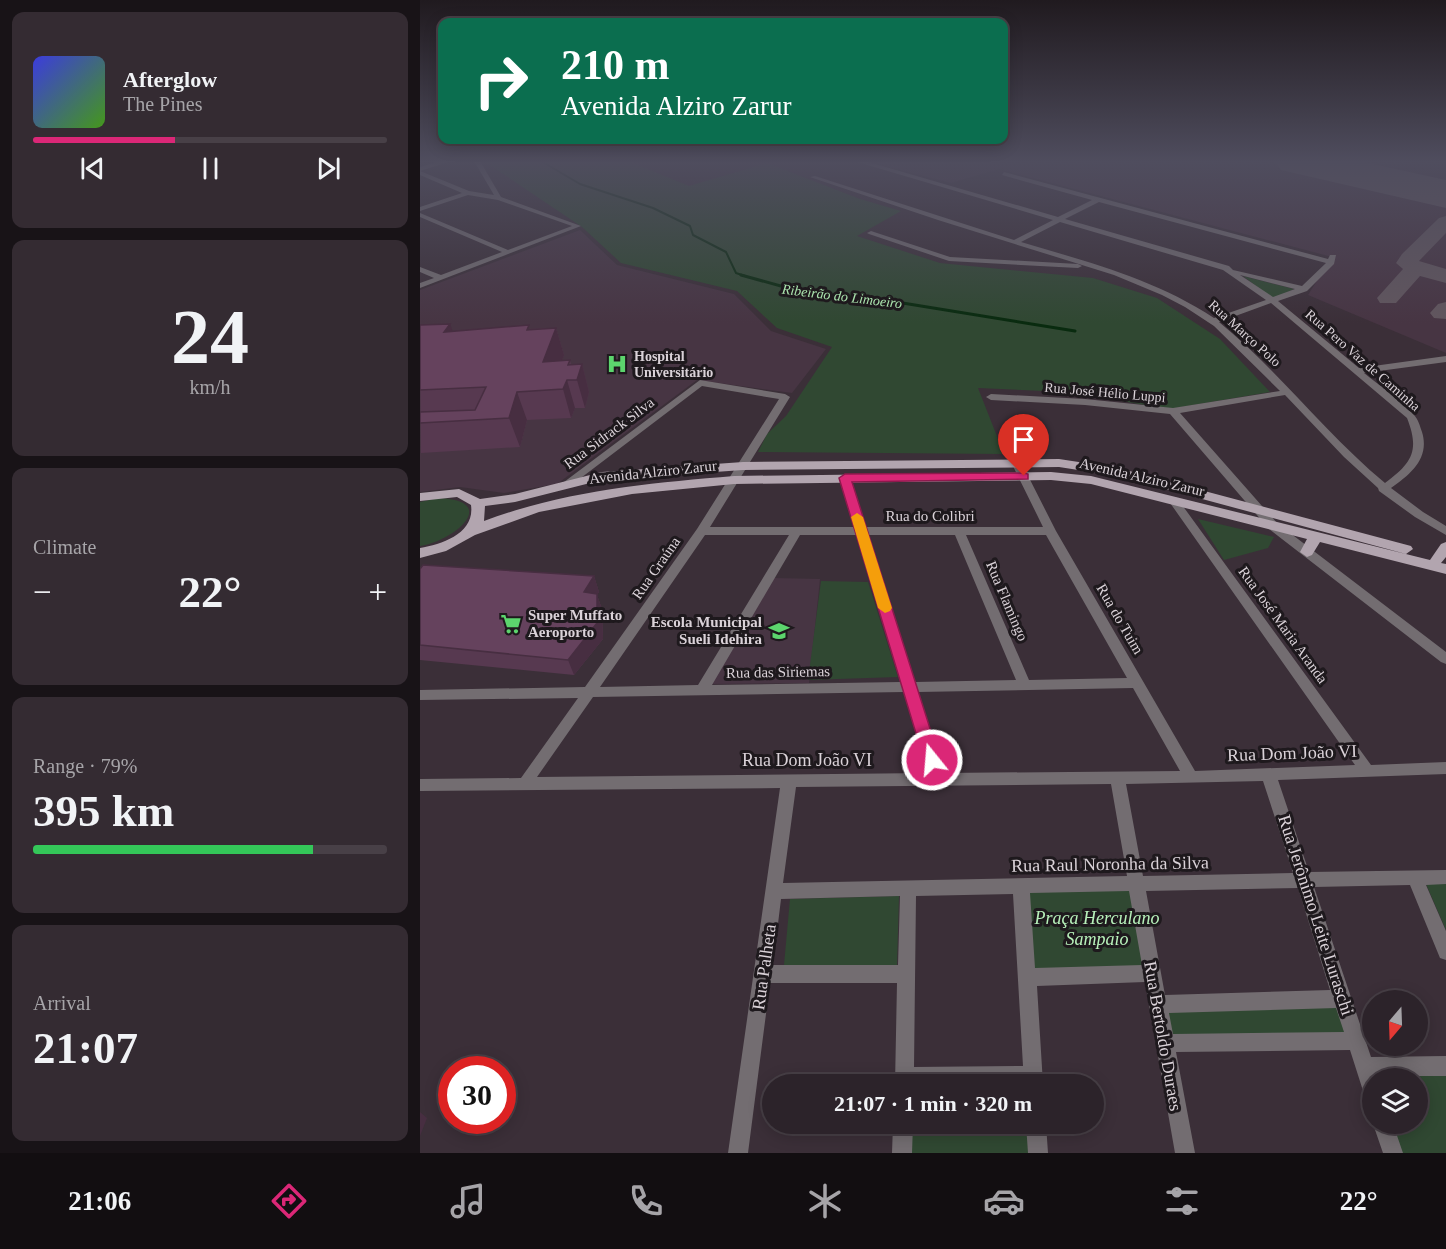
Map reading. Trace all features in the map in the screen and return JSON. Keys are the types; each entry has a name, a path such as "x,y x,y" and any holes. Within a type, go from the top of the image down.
{"main road":[{"name":"Avenida Alziro Zarur","path":"478,503 515,498 602,476 743,466 1016,462 1059,464 1118,472 1444,559"},
{"name":"Avenida Alziro Zarur","path":"420,553 443,547 469,532 512,514 596,493 734,480 1024,476 1090,480 1315,537 1444,559"},
{"path":"420,496 444,492 459,493 478,503 481,511 478,521 469,532"},
{"path":"1307,552 1315,537"}],"street":[{"path":"420,215 509,253"},
{"path":"420,286 578,226 547,215"},
{"name":"Rua Março Polo","path":"928,215 1096,267 1178,298 1213,321 1288,392 1332,441 1383,489 1445,532"},
{"name":"Rua Pero Vaz de Caminha","path":"1045,215 1304,289"},
{"path":"1015,242 1068,215"},
{"path":"1155,215 1332,260 1304,289 1213,321"},
{"path":"871,233 949,259 971,262 1096,267"},
{"name":"Rua Pero Vaz de Caminha","path":"1226,268 1272,300 1411,417 1421,436 1419,454 1407,472 1383,489"},
{"path":"420,269 440,278"},
{"path":"1359,371 1446,359"},
{"name":"Rua Graúna","path":"526,782 702,531 785,397 700,383"},
{"name":"Rua Sidrack Silva","path":"565,485 700,383"},
{"name":"Rua José Hélio Luppi","path":"991,397 1085,402 1173,411 1288,392"},
{"path":"1173,411 1274,526 1446,659"},
{"name":"Rua do Tuim","path":"1016,462 1050,531 1191,777"},
{"path":"845,478 938,779"},
{"name":"Rua José Maria Aranda","path":"1173,500 1367,770"},
{"name":"Rua do Colibri","path":"702,531 1050,531"},
{"name":"Rua Flamingo","path":"959,531 1024,684"},
{"path":"702,690 796,532"},
{"name":"Rua das Siriemas","path":"420,696 1137,683"},
{"name":"Rua Dom João VI","path":"420,785 526,782 1191,777 1446,768"},
{"name":"Rua Jerônimo Leite Luraschi","path":"1269,775 1306,880 1365,1067"},
{"name":"Rua Bertoldo Duraes","path":"1117,777 1185,1153"},
{"name":"Rua Palheta","path":"738,1153 789,780"},
{"name":"Rua Raul Noronha da Silva","path":"774,891 1446,877"},
{"path":"1414,878 1446,952"},
{"path":"1021,886 1034,1074"},
{"path":"904,1074 908,888"},
{"path":"1027,977 1152,973"},
{"path":"763,974 906,974"},
{"path":"1157,1004 1343,999"},
{"path":"1165,1043 1357,1041"},
{"path":"1365,1067 1446,1066"},
{"path":"902,1153 903,1134"},
{"path":"1037,1134 1038,1153"},
{"path":"1386,1134 1393,1153"}],"shaded area":[{"path":"1172,215 1446,215 1446,353 1308,295 1332,257"},
{"name":"Hospital Universitário","path":"580,230 617,265 734,294 771,331 826,349 792,393 697,380 557,484 504,493 460,487 420,492 420,290"},
{"name":"Escola Municipal Sueli Idehira","path":"774,578 820,579 809,683 711,684"}],"green space":[{"path":"564,215 894,215 857,236 940,263 1093,278 1157,298 1220,339 1270,392 1170,409 1066,392 978,388 1004,454 758,452 767,434 786,416 832,347 777,328 737,291 621,263 582,227"},
{"path":"1243,276 1294,289 1273,299"},
{"path":"439,498 457,501 467,506 469,513 466,521 446,537 420,546 420,502"},
{"path":"1198,519 1274,537 1268,548 1224,560"},
{"path":"821,581 868,582 898,677 808,680"},
{"path":"1426,884 1446,884 1446,930"},
{"name":"Praça Herculano Sampaio","path":"1130,889 1143,967 1034,971 1027,891"},
{"path":"899,896 897,966 784,965 790,899"},
{"path":"1339,1005 1347,1034 1172,1036 1166,1010"},
{"path":"1428,1075 1446,1075 1446,1153 1401,1153 1395,1134 1428,1134"},
{"path":"912,1134 1029,1134 1030,1153 911,1153"}],"building":[{"path":"450,324 444,332 529,325 527,330 556,328 543,362 570,360 568,365 582,364 577,380 567,380 563,389 517,392 509,418 420,423 420,412 475,410 486,387 420,390 420,325"},
{"name":"Super Muffato Aeroporto","path":"423,565 594,576 584,592 597,594 597,623 568,660 420,645 420,569"}],"waterway":[{"name":"Ribeirão do Limoeiro","path":"667,215 690,226 693,235 726,252 736,273 745,276"},
{"name":"Ribeirão do Limoeiro","path":"741,275 806,293 878,299 1075,331"}],"taxiway":[{"path":"1446,222 1409,258 1407,263 1418,269 1446,276"},
{"path":"1388,298 1416,268"},
{"path":"1442,313 1446,309"}],"slow traffic":[{"path":"857,517 885,608"}],"place":[{"name":"Hospital Universitário","path":"617,364"},
{"name":"Super Muffato Aeroporto","path":"511,624"},
{"name":"Escola Municipal Sueli Idehira","path":"779,631"}],"route":[{"path":"932,760 845,478 1024,476"}]}
